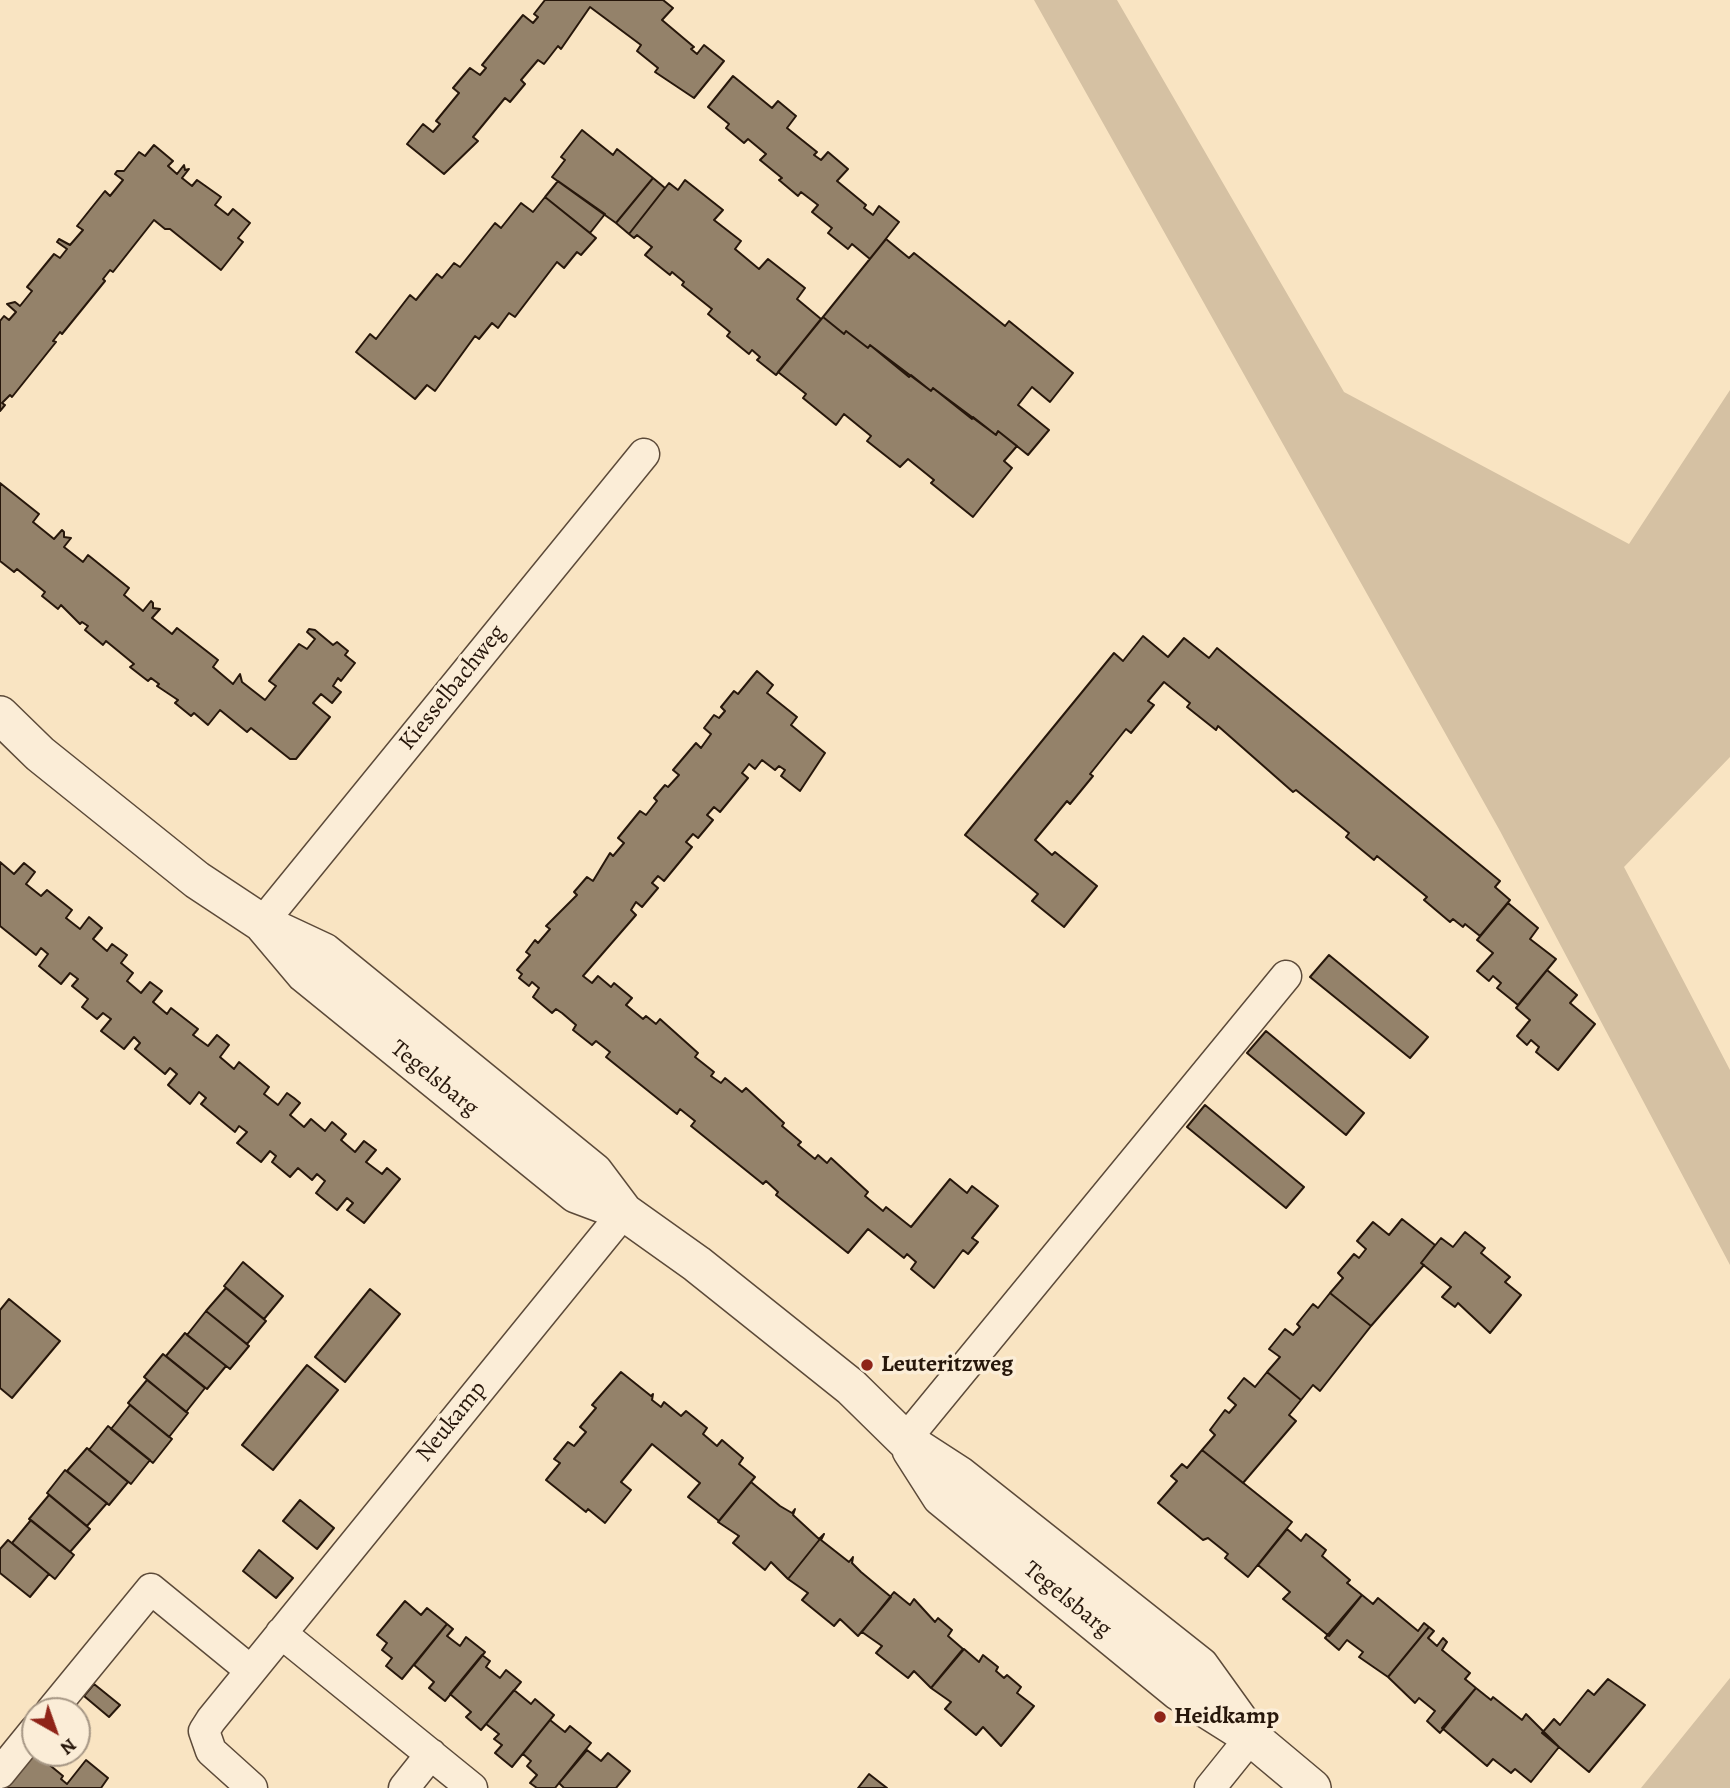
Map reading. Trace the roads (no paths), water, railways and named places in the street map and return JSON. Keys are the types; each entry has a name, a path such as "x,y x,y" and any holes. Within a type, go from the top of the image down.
{"street":[{"name":"Kiesselbachweg","path":"262,923 643,454"},
{"name":"Tegelsbarg","path":"0,715 40,754 197,880 262,923 324,952 594,1172 624,1212 697,1264 851,1387 905,1440 941,1497 1178,1691 1251,1737 1312,1788"},
{"path":"905,1440 1286,976"},
{"name":"Neukamp","path":"252,1788 211,1751 204,1731 250,1670 624,1212"},
{"path":"63,1697 151,1590 250,1670"},
{"path":"281,1633 472,1788"},
{"path":"1210,1788 1251,1737"},
{"path":"0,1773 21,1747"},
{"path":"404,1788 431,1754"}],"place":[{"name":"Leuteritzweg","path":"867,1365"},
{"name":"Heidkamp","path":"1160,1717"}]}
